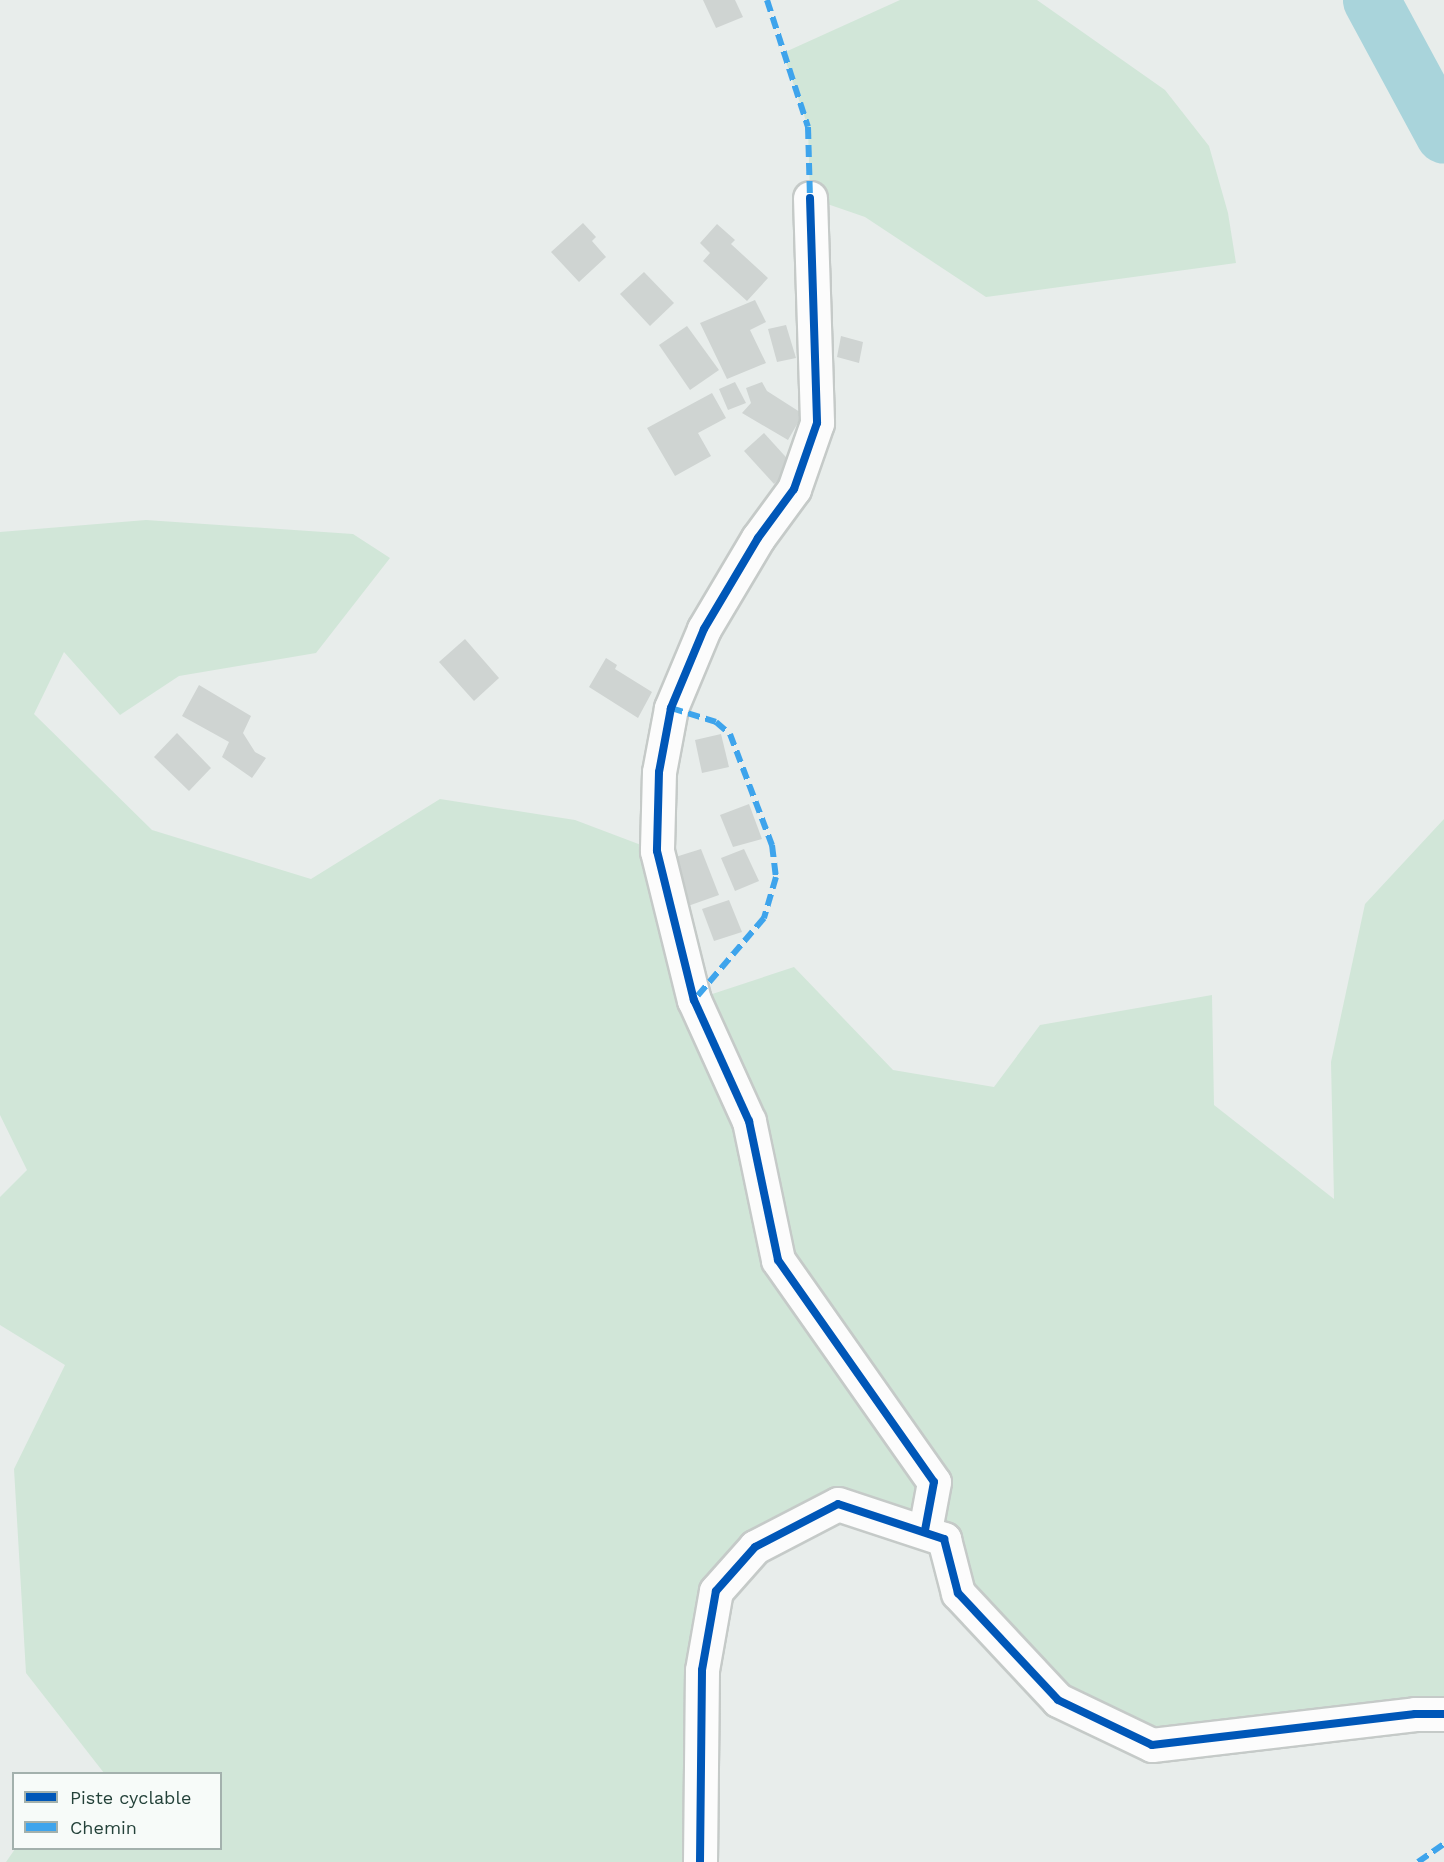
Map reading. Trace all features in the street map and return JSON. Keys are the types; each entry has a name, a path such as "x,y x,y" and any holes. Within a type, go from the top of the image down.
{"street":[{"path":"810,198 817,423 794,489 758,538 704,629 670,708 659,772 657,851 694,1000 750,1120 778,1260 934,1482 925,1530"},
{"path":"700,1862 702,1670 716,1591 755,1547 838,1504 925,1530 944,1539 958,1593 1058,1700 1152,1745 1415,1714 1444,1714"}],"green space":[{"path":"900,0 1037,0 1165,90 1209,146 1228,213 1236,263 986,297 865,217 810,198 808,127 783,53"},
{"path":"146,520 353,534 390,558 316,653 179,676 120,715 64,652 34,714 152,830 311,879 440,799 575,820 657,851 694,1000 794,967 893,1070 994,1087 1040,1025 1212,995 1214,1105 1334,1199 1331,1062 1365,904 1444,819 1444,1714 1152,1745 1058,1699 958,1593 944,1539 838,1504 716,1591 700,1862 6,1862 14,1850 222,1850 222,1772 103,1772 26,1673 14,1469 65,1365 0,1325 0,1197 27,1170 0,1115 0,532"}],"building":[{"path":"703,0 735,0 743,17 716,28"},
{"path":"583,223 596,237 592,241 606,257 579,282 551,252"},
{"path":"717,224 735,240 731,244 768,278 747,301 703,261 710,253 700,243"},
{"path":"644,272 674,303 650,326 620,294"},
{"path":"755,300 766,322 750,330 766,363 727,379 700,323"},
{"path":"786,325 796,358 777,362 768,329"},
{"path":"687,326 719,370 690,390 659,345"},
{"path":"841,336 863,342 859,363 837,357"},
{"path":"735,382 746,403 728,410 719,389"},
{"path":"762,382 767,391 803,414 788,440 742,413 751,403 746,388"},
{"path":"712,393 726,418 698,433 711,456 675,476 647,428"},
{"path":"764,433 794,466 774,484 744,451"},
{"path":"465,639 499,678 474,701 439,662"},
{"path":"606,658 617,665 615,669 652,692 638,718 589,687"},
{"path":"199,685 251,716 243,733 255,752 266,758 252,778 222,757 229,742 182,716"},
{"path":"177,733 211,768 189,791 154,757"},
{"path":"721,734 729,767 702,773 695,740"},
{"path":"749,804 762,839 733,847 720,815"},
{"path":"701,849 719,895 688,906 669,859"},
{"path":"744,849 759,881 735,891 721,858"},
{"path":"729,900 742,932 714,941 702,909"}],"waterway":[{"path":"1371,0 1444,135"}],"marked path":[{"path":"767,0 808,127 810,198"},
{"path":"671,708 716,722 730,734 772,845 776,877 764,918 694,1000"},
{"path":"1418,1862 1444,1844"}],"cycle path":[{"path":"810,198 817,423 794,489 758,538 704,629 671,708 659,772 657,851 694,1000 749,1121 778,1260 934,1482 925,1530"},
{"path":"700,1862 702,1670 716,1591 755,1547 838,1504 944,1539 958,1593 1058,1700 1152,1745 1415,1714 1444,1714"}]}
